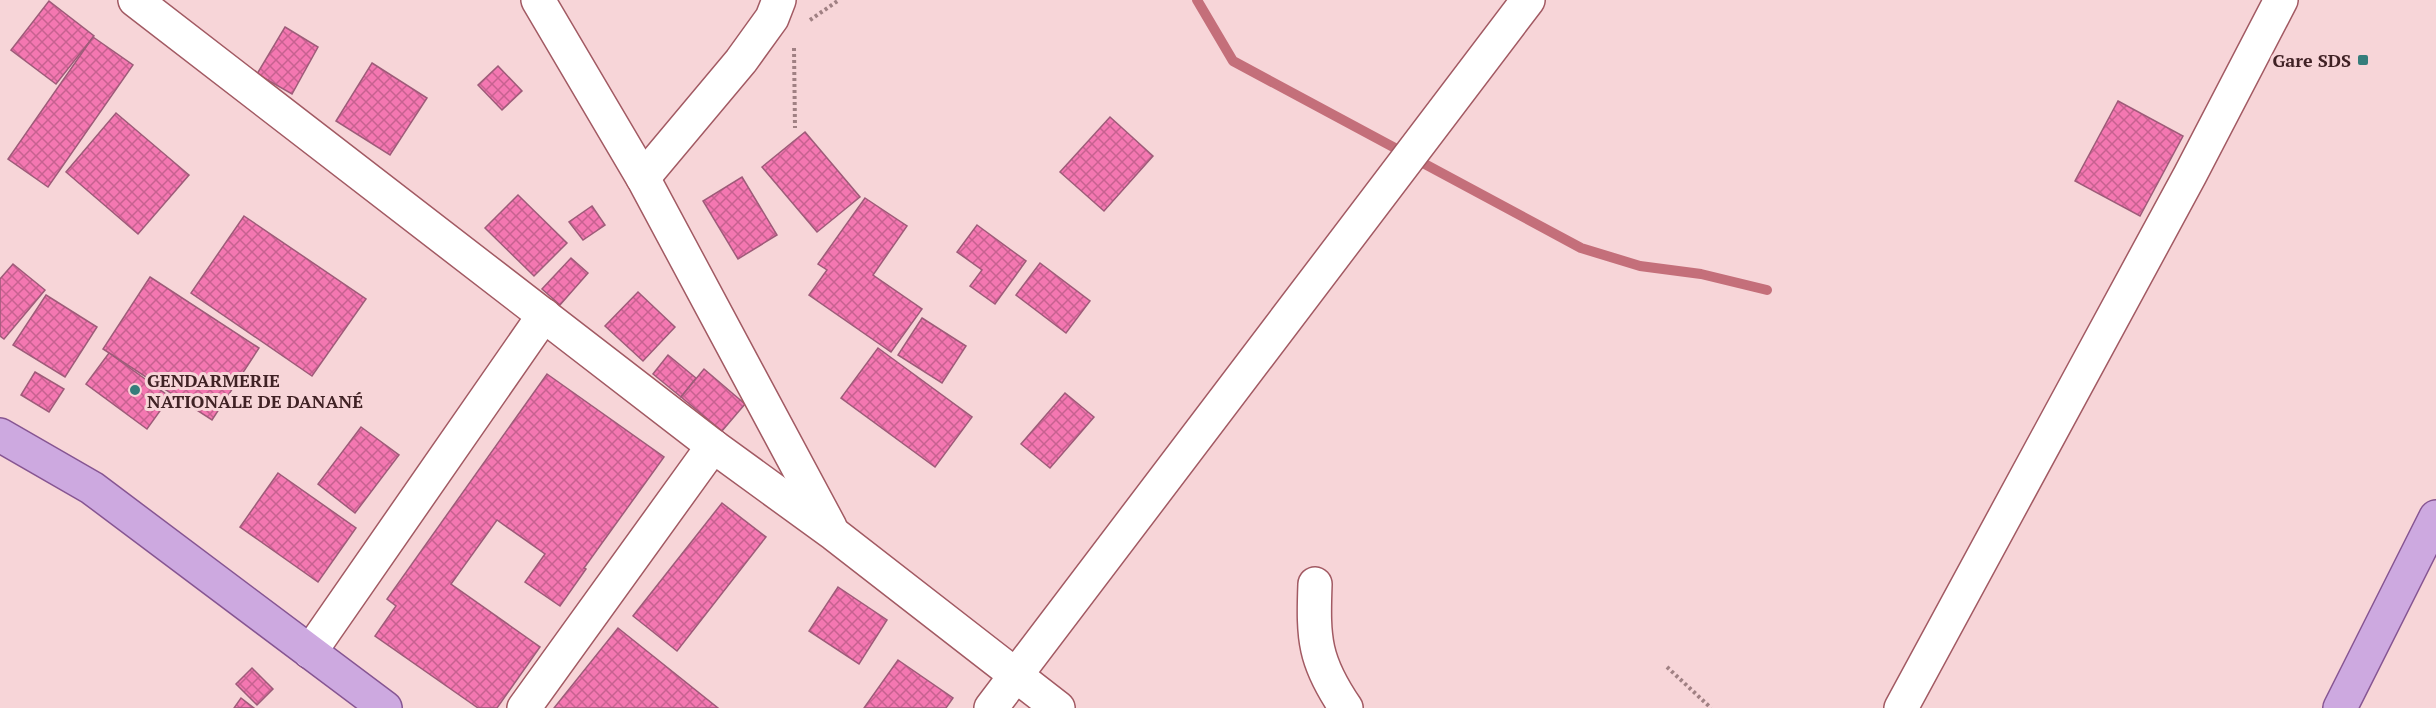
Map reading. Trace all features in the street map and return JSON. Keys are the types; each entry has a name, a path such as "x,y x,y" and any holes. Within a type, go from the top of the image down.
{"main road":[{"path":"0,435 92,488 385,708"},
{"path":"2340,708 2436,517"}],"street":[{"path":"135,0 713,446 834,534 1058,708"},
{"path":"537,0 643,178 834,534"},
{"path":"643,178 741,62 772,18 779,0"},
{"path":"991,708 1528,0"},
{"path":"1901,708 2190,176 2281,0"},
{"path":"309,652 544,315"},
{"path":"524,708 713,446"},
{"path":"1315,584 1314,626 1320,663 1346,708"}],"path":[{"path":"807,22 839,0"},
{"path":"794,38 795,128"},
{"path":"1667,667 1711,708"}],"building":[{"path":"49,1 94,36 56,84 11,50"},
{"path":"285,27 318,47 292,94 257,74"},
{"path":"93,37 133,65 48,187 8,159"},
{"path":"372,63 427,98 390,155 336,121"},
{"path":"498,66 522,91 502,110 478,85"},
{"path":"2118,101 2183,136 2140,216 2075,181"},
{"path":"116,113 189,175 138,234 66,172"},
{"path":"1110,117 1153,156 1104,211 1060,172"},
{"path":"805,132 860,197 817,232 762,167"},
{"path":"742,177 777,235 738,259 703,201"},
{"path":"518,195 567,243 534,276 485,228"},
{"path":"865,198 907,226 873,275 922,309 891,352 809,295 827,270 818,264"},
{"path":"592,206 605,225 583,240 569,222"},
{"path":"244,216 366,299 312,376 191,293"},
{"path":"977,225 1026,261 995,304 970,286 982,270 957,252"},
{"path":"571,258 588,273 560,305 542,289"},
{"path":"1040,263 1090,301 1066,333 1016,295"},
{"path":"13,264 45,290 4,339 0,336 0,279"},
{"path":"150,277 259,348 212,420 103,349"},
{"path":"638,292 675,327 643,361 605,326"},
{"path":"46,295 97,327 65,377 13,345"},
{"path":"922,318 966,346 942,383 898,355"},
{"path":"878,348 972,417 935,467 841,398"},
{"path":"109,353 170,397 147,429 86,384"},
{"path":"668,355 696,378 681,397 653,374"},
{"path":"704,369 745,404 722,431 681,397"},
{"path":"35,372 64,389 49,412 21,395"},
{"path":"547,374 664,457 584,568 586,569 560,606 525,582 545,554 497,520 451,584 540,647 497,708 478,708 375,636 396,606 387,599"},
{"path":"1065,393 1094,417 1050,468 1021,444"},
{"path":"361,427 399,455 355,513 318,484"},
{"path":"278,473 356,528 318,582 240,527"},
{"path":"722,503 766,537 677,651 633,616"},
{"path":"838,587 887,620 859,664 809,631"},
{"path":"618,628 718,708 554,708"},
{"path":"898,660 953,698 946,708 864,708"},
{"path":"252,668 273,689 257,705 236,684"},
{"path":"241,698 254,708 234,708"}],"waterway":[{"path":"1197,0 1233,61 1581,248 1640,266 1701,274 1767,290"}],"place":[{"name":"Gare SDS","path":"2363,60"},
{"name":"GENDARMERIE NATIONALE DE DANANÉ","path":"135,390"}]}
